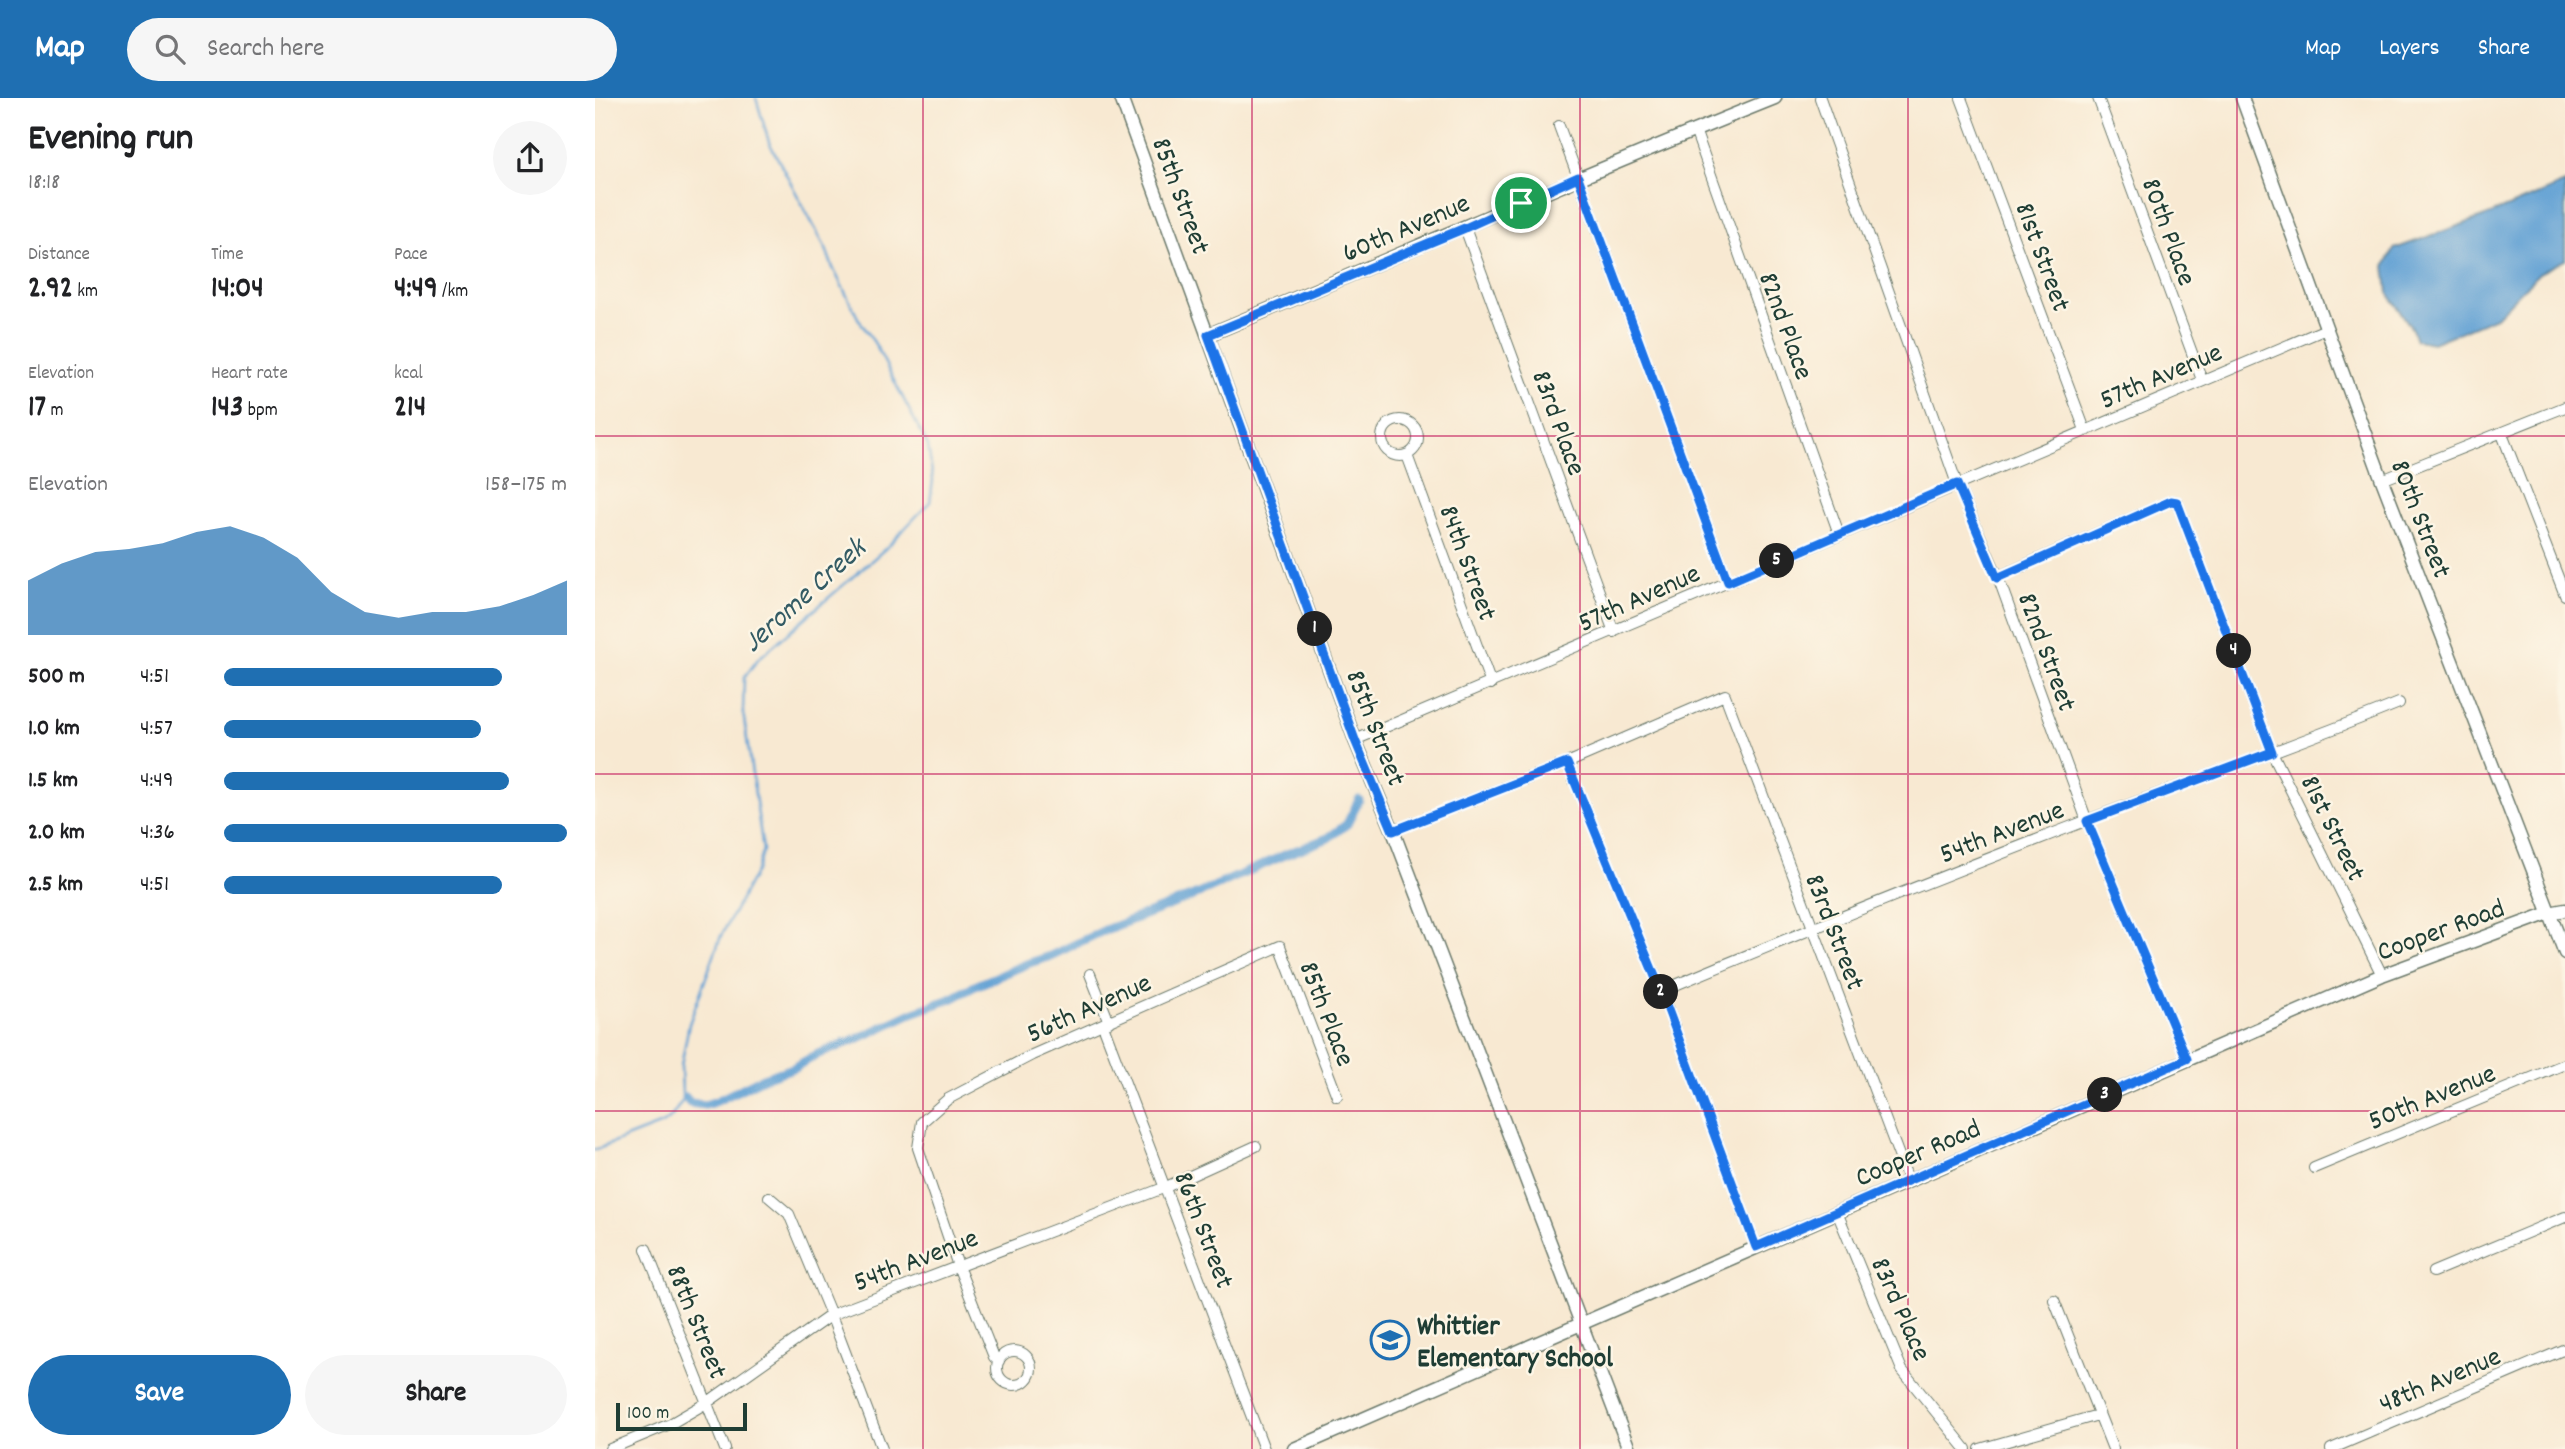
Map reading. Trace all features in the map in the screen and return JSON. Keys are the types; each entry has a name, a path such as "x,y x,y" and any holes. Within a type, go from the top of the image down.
{"street":[{"name":"85th Street","path":"1122,98 1355,740 1393,831 1629,1449"},
{"name":"60th Avenue","path":"1208,335 1465,228 1578,177 1775,98"},
{"name":"82nd Street","path":"1820,98 1957,484 1997,578 2087,821 2187,1059"},
{"name":"81st Street","path":"1961,98 2085,430"},
{"name":"80th Place","path":"2098,98 2202,380"},
{"name":"80th Street","path":"2242,98 2382,480 2565,953"},
{"path":"1559,126 1728,582"},
{"name":"82nd Place","path":"1695,130 1839,534"},
{"name":"83rd Place","path":"1465,228 1614,632"},
{"name":"57th Avenue","path":"1355,740 2326,329"},
{"path":"2382,480 2565,407"},
{"path":"2502,434 2565,595"},
{"name":"84th Street","path":"1407,455 1491,684"},
{"name":"81st Street","path":"1997,578 2171,501 2177,502 2272,752 2382,975"},
{"name":"83rd Street","path":"1567,763 1725,695 1909,1182"},
{"name":"54th Avenue","path":"1661,991 1812,928 2087,821 2283,750 2399,703"},
{"path":"1393,831 1567,763 1661,991 1756,1247"},
{"name":"Cooper Road","path":"1294,1449 1309,1446 1581,1323 2382,975 2549,913 2565,910"},
{"name":"56th Avenue","path":"958,1266 918,1148 922,1122 948,1099 1032,1055 1280,946"},
{"name":"85th Place","path":"1280,946 1337,1096"},
{"name":"86th Street","path":"1090,974 1263,1449"},
{"name":"50th Avenue","path":"2314,1168 2565,1064"},
{"name":"54th Avenue","path":"610,1449 670,1424 708,1402 831,1315 1166,1187 1256,1146"},
{"path":"769,1197 789,1214 882,1449"},
{"name":"83rd Place","path":"1837,1212 1902,1370 1966,1449"},
{"path":"2433,1272 2565,1217"},
{"name":"88th Street","path":"646,1249 725,1449"},
{"path":"958,1266 994,1357 999,1361"},
{"path":"2054,1300 2113,1449"},
{"name":"48th Avenue","path":"2331,1449 2565,1349"},
{"path":"1980,1449 2098,1415"}],"water":[{"path":"2565,183 2565,260 2539,273 2496,317 2433,343 2416,340 2412,329 2388,293 2385,266 2394,249 2491,214"}],"waterway":[{"name":"Jerome Creek","path":"595,1150 662,1124 672,1116 685,1097 682,1094 681,1066 689,1024 721,936 757,869 763,850 743,712 744,678 758,659 886,548 930,502 933,480 928,446 875,344 858,318 826,249 769,142 756,98"},
{"path":"685,1097 690,1103 705,1105 717,1101 912,1013 1328,838 1347,824 1359,800"}],"place":[{"name":"Whittier Elementary School","path":"1390,1340"}],"route":[{"path":"1578,177 1728,582 1957,484 1997,578 2171,501 2177,502 2272,752 2087,821 2187,1059 1756,1247 1661,991 1567,763 1393,831 1355,740 1208,335 1521,203 1578,177"}]}
